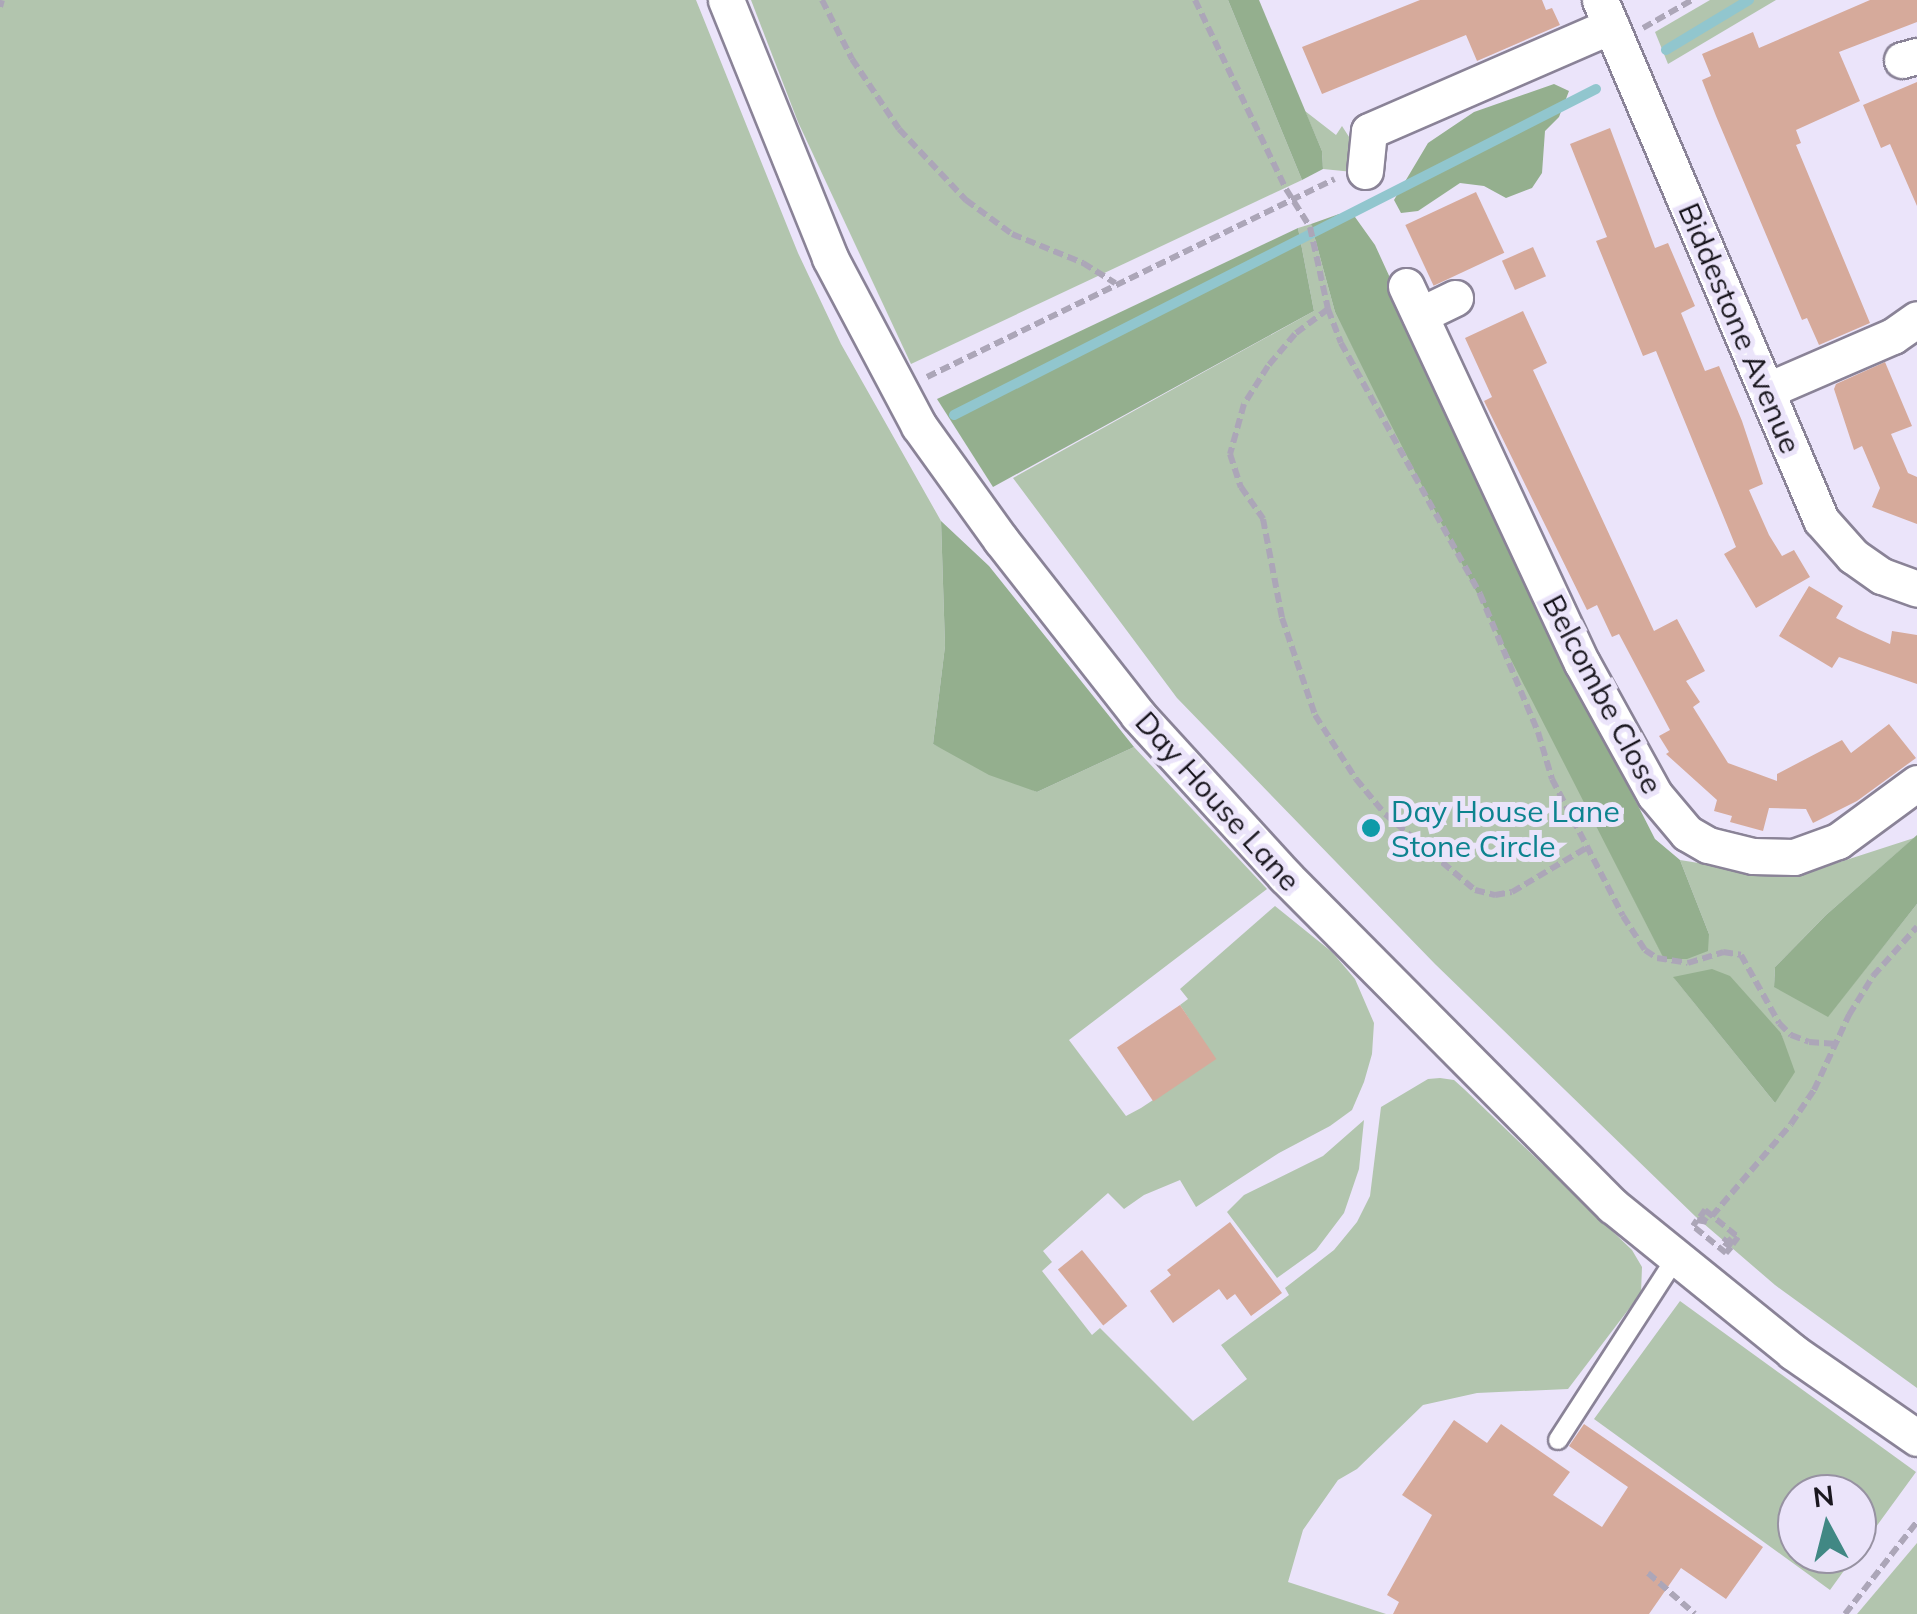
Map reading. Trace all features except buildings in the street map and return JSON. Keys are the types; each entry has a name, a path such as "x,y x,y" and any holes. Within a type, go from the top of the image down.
{"street":[{"name":"Day House Lane","path":"726,0 830,258 899,390 928,439 1013,556 1107,676 1195,779 1540,1136 1675,1260 1792,1352 1917,1438"},
{"path":"1355,174 1360,124 1609,23"},
{"name":"Biddestone Avenue","path":"1609,23 1830,533 1866,566 1917,589"},
{"name":"Belcombe Close","path":"1455,298 1413,301 1582,663 1655,794 1687,834 1708,845 1753,856 1794,856 1838,841 1917,783"},
{"path":"1768,390 1893,336 1917,319"}],"lane":[{"path":"1558,1440 1675,1260"}],"path":[{"path":"0,7 2,0"},
{"path":"822,0 852,60 899,129 966,200 1012,234 1082,263 1116,283"},
{"path":"1195,0 1306,220 1328,307 1360,380 1480,594 1538,732 1552,779 1644,950 1670,963 1723,952 1741,954 1778,1023 1791,1035 1808,1042 1838,1044"},
{"path":"1609,23 1692,0"},
{"path":"899,390 1291,196 1355,174"},
{"path":"1328,307 1295,334 1268,366 1244,404 1230,454 1242,487 1263,518 1282,618 1315,715 1356,779 1385,814 1475,890 1495,895 1512,892 1586,848"},
{"path":"1712,1216 1791,1124 1873,976 1917,927"},
{"path":"1705,1210 1712,1216 1738,1237 1733,1244 1726,1238 1724,1242 1730,1247 1726,1253 1693,1226 1697,1220 1704,1226 1706,1222 1700,1217 1705,1210"},
{"path":"1845,1614 1917,1522"},
{"path":"1906,1537 1917,1532"},
{"path":"1648,1573 1696,1614"}],"green space":[{"path":"0,0 696,0 798,253 841,344 941,521 945,646 933,744 1037,792 1134,747 1267,889 1069,1040 1126,1116 1141,1108 1215,1059 1180,1005 1188,999 1180,989 1275,906 1332,952 1355,979 1374,1023 1372,1054 1352,1110 1196,1207 1180,1180 1144,1195 1124,1209 1108,1193 1043,1251 1052,1262 1042,1271 1092,1335 1100,1328 1193,1421 1247,1379 1221,1345 1289,1295 1285,1288 1334,1250 1357,1222 1370,1196 1381,1107 1428,1079 1440,1078 1454,1080 1464,1089 1632,1250 1642,1267 1641,1293 1568,1389 1477,1393 1423,1405 1357,1469 1338,1480 1303,1530 1288,1582 1386,1614 0,1614"},
{"path":"751,0 1228,0 1302,180 911,364 798,122"},
{"path":"1228,0 1259,0 1322,151 1323,169 1302,180"},
{"path":"1710,0 1776,0 1668,64 1655,32"},
{"path":"1554,84 1569,91 1559,117 1545,131 1542,173 1532,188 1506,198 1484,186 1460,183 1418,211 1401,213 1394,200 1428,143 1474,112"},
{"path":"1305,111 1336,135 1342,126 1351,140 1353,172 1323,169 1322,151"},
{"path":"1339,214 1355,217 1375,245 1577,686 1655,839 1680,860 1709,934 1708,951 1687,959 1664,959 1385,413 1335,312 1311,224"},
{"path":"1311,224 1335,312 1664,958 1709,934 1680,860 1772,875 1806,873 1914,838 1826,915 1775,967 1774,986 1828,1016 1917,904 1917,1388 1775,1285 1696,1217 1435,964 1177,698 1013,478 1314,311 1298,228","holes":["1674,978 1781,1033 1786,1051 1775,1103"]},
{"path":"1298,228 1314,311 993,487 937,399"},
{"path":"941,521 989,566 1134,747 1037,792 989,775 933,744 945,646"},
{"path":"1917,835 1917,904 1828,1017 1774,987 1775,967 1826,915"},
{"path":"1712,969 1730,976 1781,1033 1795,1072 1775,1103 1673,977"},
{"path":"1364,1120 1359,1169 1344,1213 1316,1250 1277,1278 1227,1212 1244,1195 1323,1156"},
{"path":"1680,1301 1916,1472 1877,1526 1877,1474 1777,1474 1777,1552 1594,1419"},
{"path":"1917,1543 1917,1614 1857,1614"},
{"path":"1808,1574 1842,1574 1830,1590"}],"waterway":[{"path":"1666,50 1749,0"},
{"path":"954,415 1596,89"}],"place":[{"name":"Day House Lane Stone Circle","path":"1371,828"}]}
